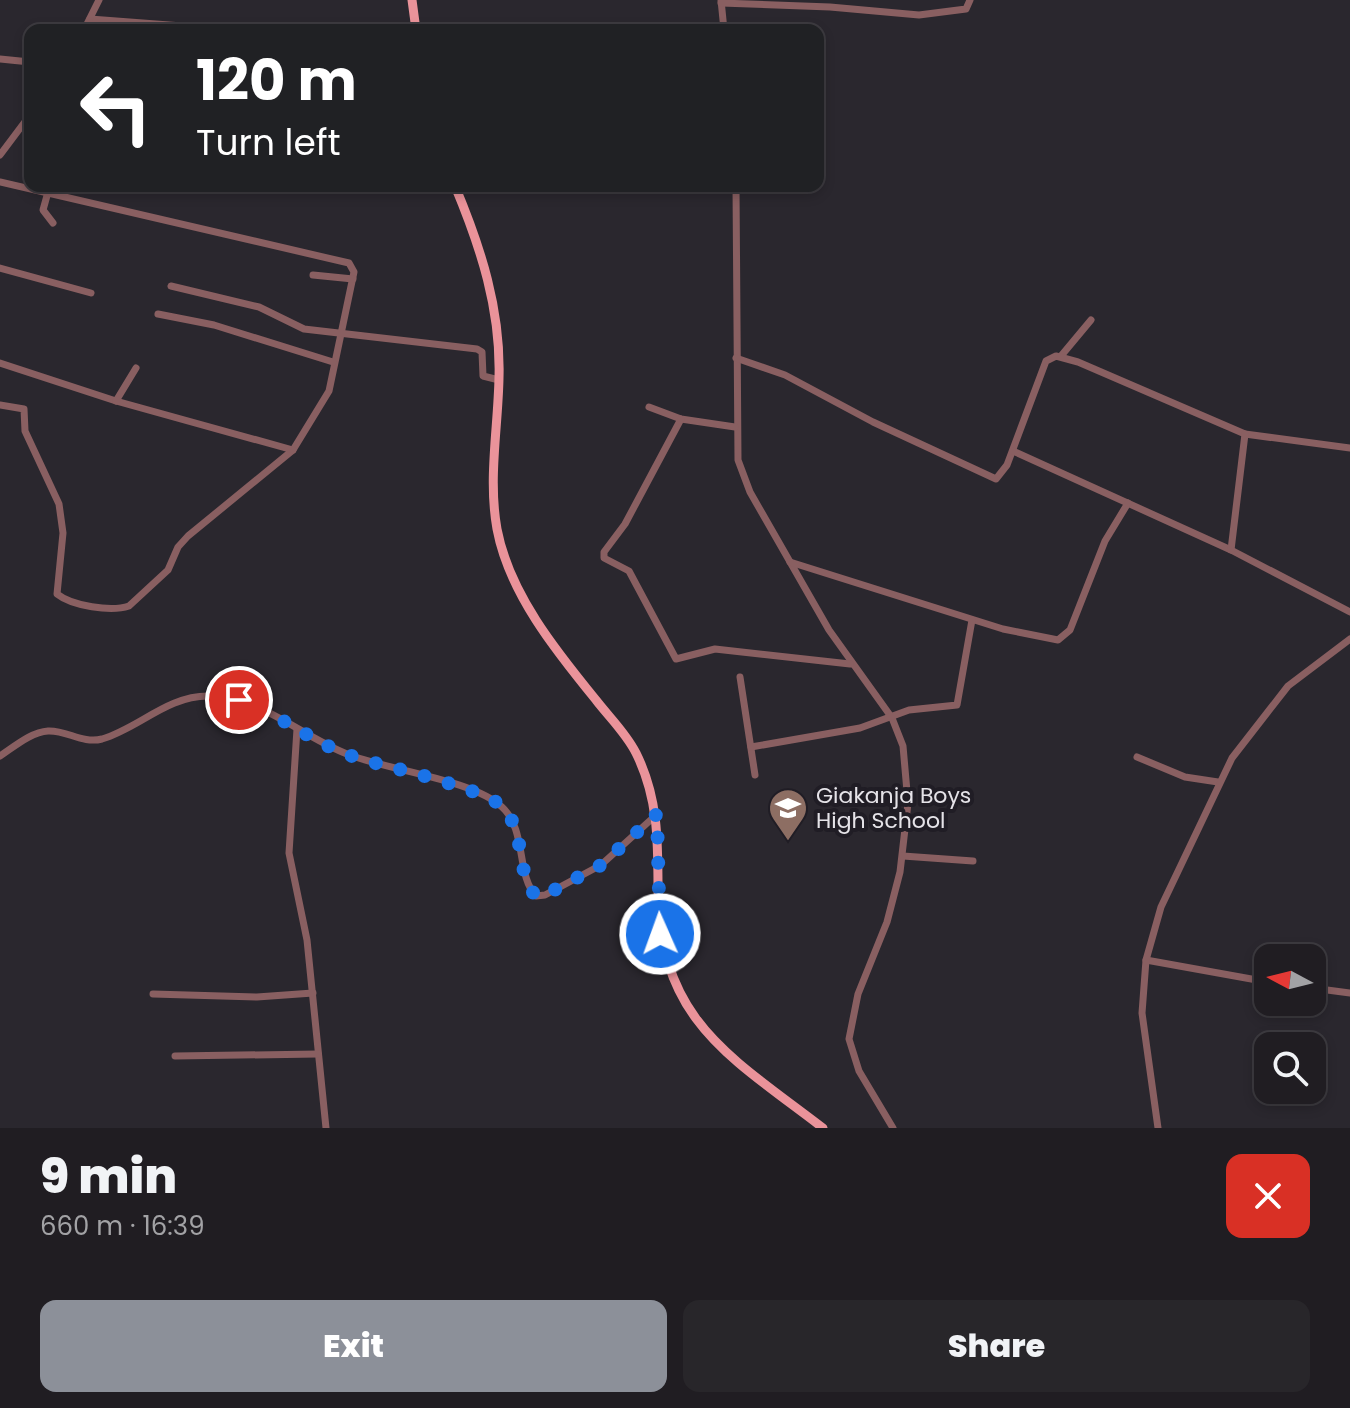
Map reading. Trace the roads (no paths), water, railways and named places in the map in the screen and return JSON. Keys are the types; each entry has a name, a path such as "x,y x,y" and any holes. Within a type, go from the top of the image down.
{"main road":[{"path":"412,0 415,24"},
{"path":"457,192 491,286 499,380 493,479 497,531 504,553 523,597 564,660 635,749 657,814 660,934 672,981 695,1020 727,1054 823,1128"}],"street":[{"path":"87,24 99,0"},
{"path":"723,24 721,2 919,15 966,9 970,0"},
{"path":"90,19 156,24"},
{"path":"0,59 24,61"},
{"path":"0,155 24,123"},
{"path":"0,182 24,187"},
{"path":"0,405 24,409 25,431 56,492 63,533 61,570 55,587 57,594 64,599 105,607 129,606 168,570 178,547 188,536 293,450 326,399 353,279 354,268 349,263 48,192 43,210 53,223"},
{"path":"736,192 735,427 738,460 744,478 790,562 850,664 900,731 907,776 903,856 887,922 858,994 849,1039 859,1071 893,1128"},
{"path":"0,268 91,293"},
{"path":"313,275 353,279"},
{"path":"171,286 259,307 304,329 477,349 482,352 483,376 499,380"},
{"path":"158,314 214,325 333,362"},
{"path":"736,358 785,375 873,422 993,478 1001,477 1013,451 1046,361 1061,356 1091,320"},
{"path":"1061,356 1245,434 1350,448"},
{"path":"0,363 116,401 293,450"},
{"path":"116,401 136,368"},
{"path":"649,407 681,419 735,427"},
{"path":"681,419 625,524 604,552 604,558 629,571 676,659 715,649 850,664"},
{"path":"1231,550 1245,434"},
{"path":"1013,451 1231,550 1350,612"},
{"path":"790,562 972,620 1034,637 1062,639 1070,630 1105,541 1128,503"},
{"path":"751,747 860,728 909,710 957,705 972,620"},
{"path":"1158,1128 1142,1013 1146,960 1161,907 1186,862 1218,782 1232,758 1288,686 1350,639"},
{"path":"740,677 755,775"},
{"path":"0,756 37,734 48,731 80,739 106,737 177,701 205,696 254,705 348,754 436,779 489,798 501,806 516,830 530,886 536,896 545,895 601,865 657,814"},
{"path":"297,729 289,853 307,940 326,1128"},
{"path":"1137,757 1185,777 1218,782"},
{"path":"903,856 973,861"},
{"path":"1146,960 1254,979"},
{"path":"1326,990 1350,993"},
{"path":"153,994 257,997 313,993"},
{"path":"175,1056 318,1054"}],"place":[{"name":"Giakanja Boys High School","path":"788,842"}]}
